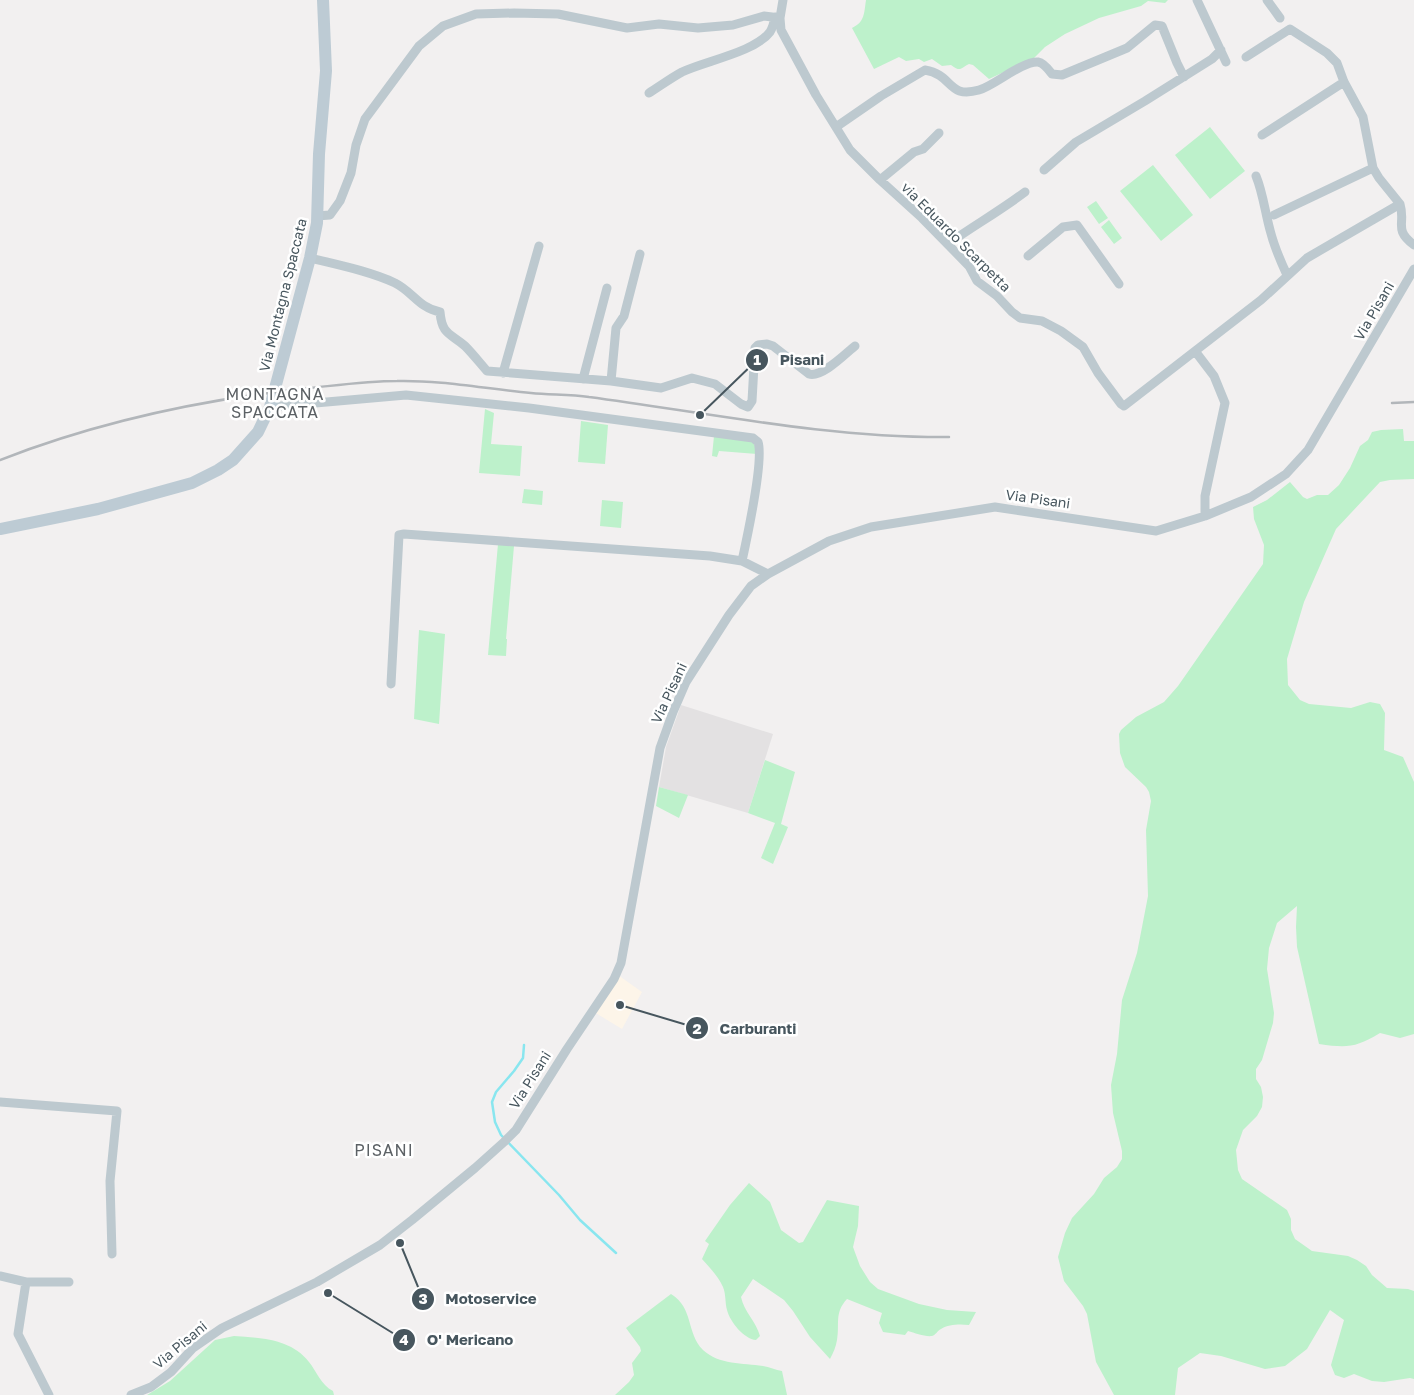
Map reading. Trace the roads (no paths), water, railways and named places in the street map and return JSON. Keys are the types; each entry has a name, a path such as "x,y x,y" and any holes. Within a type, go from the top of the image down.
{"main road":[{"name":"Via Montagna Spaccata","path":"0,529 98,509 192,483 218,470 238,455 258,432 270,407 310,258 318,216 319,154 326,71 323,0"}],"street":[{"name":"via Eduardo Scarpetta","path":"783,0 777,18 781,30 850,150 948,244 969,266 977,281 1020,318 1042,321 1083,347 1098,374 1124,406 1261,300 1307,258 1400,204"},
{"path":"1197,0 1226,62"},
{"path":"1268,0 1280,18"},
{"path":"318,216 330,215 340,201 351,173 356,145 365,119 419,46 443,26 476,14 514,13 558,14 627,28 660,24 698,28 733,25 759,16 777,18 769,33 761,39 728,55 682,73 649,93"},
{"path":"836,127 882,96 926,70 934,71 944,77 957,92 963,93 987,87 1004,76 1038,62 1044,65 1052,74 1062,75 1127,48 1155,25 1162,26 1184,77"},
{"path":"1246,57 1290,29 1337,63 1344,82 1363,117 1373,168 1400,204 1404,237 1414,245"},
{"path":"1044,170 1076,142 1184,77 1212,59 1221,50"},
{"path":"1262,135 1344,82"},
{"path":"880,180 914,152 923,149 939,133"},
{"path":"1274,215 1373,168"},
{"path":"1256,176 1272,236 1287,275"},
{"path":"948,244 1025,192"},
{"path":"1028,256 1063,227 1077,225 1119,284"},
{"path":"504,373 539,246"},
{"path":"611,380 616,328 624,316 640,254"},
{"path":"310,258 390,281 403,287 420,304 440,312 442,328 467,348 487,371 611,380 661,388 692,378 715,384 741,404 748,407 752,401 755,348 758,345 767,344 772,346 809,374 815,376 823,372 855,346"},
{"name":"Via Pisani","path":"131,1395 151,1387 171,1372 193,1348 222,1328 317,1282 380,1245 507,1139 614,979 621,963 660,748 672,712 686,682 728,615 751,586 768,574 829,540 871,527 995,507 1156,531 1205,516 1251,498 1286,474 1308,450 1414,269"},
{"path":"583,379 607,288"},
{"path":"1195,352 1214,376 1225,403 1205,496 1205,516"},
{"path":"270,407 406,395 519,407 753,438 758,442 759,451 755,489 742,561"},
{"path":"391,684 399,535 700,555 742,561 768,574"},
{"path":"0,1102 117,1111 110,1181 112,1254"},
{"path":"0,1276 26,1282 69,1282"},
{"path":"26,1282 18,1334 49,1395"}],"waterway":[{"path":"524,1045 523,1058 496,1092 492,1102 495,1122 501,1135 559,1195 580,1220 616,1253"}],"railway":[{"path":"0,460 38,446 114,423 192,405 270,393 386,381 431,382 531,393 582,396 814,429 904,436 949,437"},
{"path":"1392,403 1414,402"}],"place":[{"name":"Pisani","path":"700,415"},
{"name":"Carburanti","path":"620,1005"},
{"name":"Motoservice","path":"400,1243"},
{"name":"O' Mericano","path":"328,1293"}],"district":[{"name":"MONTAGNA SPACCATA","path":"275,403"},
{"name":"PISANI","path":"384,1150"}]}
